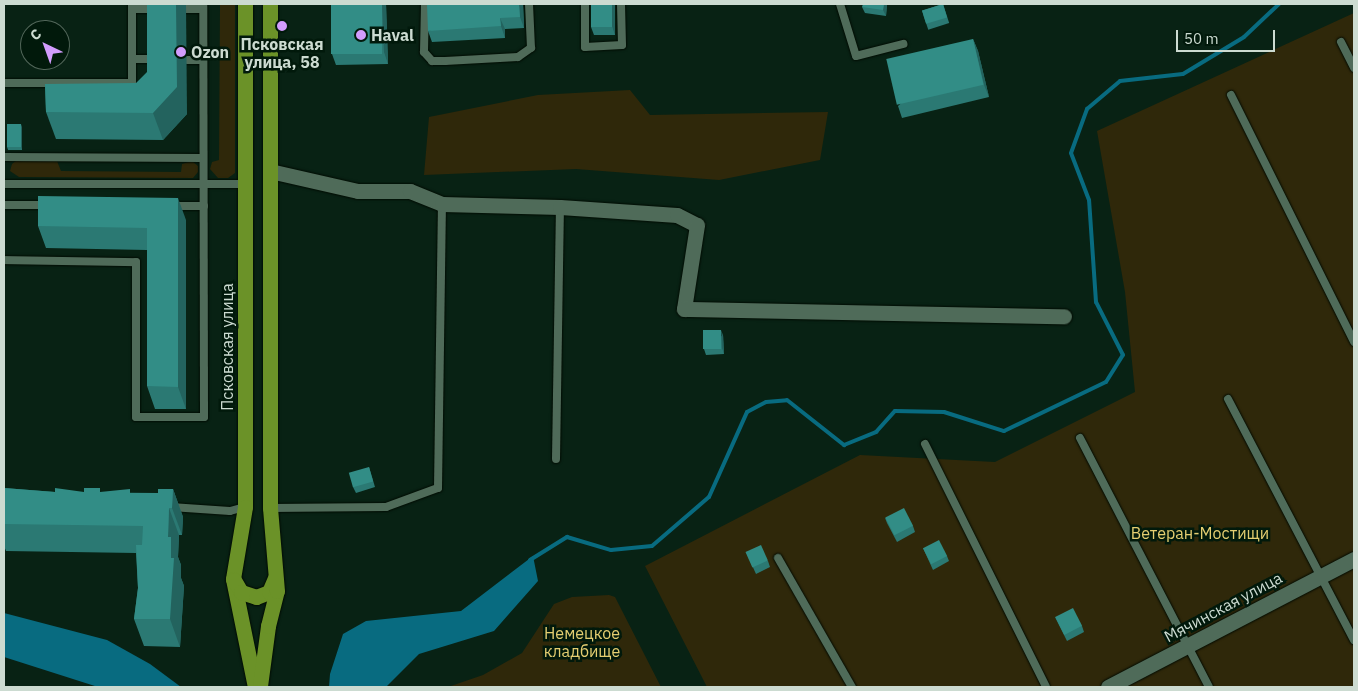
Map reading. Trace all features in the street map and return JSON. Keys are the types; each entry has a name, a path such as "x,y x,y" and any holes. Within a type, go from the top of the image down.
{"main road":[{"name":"Псковская улица","path":"245,4 245,508 233,579 255,687"},
{"path":"260,687 268,626 277,591 270,508 270,4"},
{"path":"233,579 241,592 256,597 270,592 277,574"}],"street":[{"path":"270,171 358,191 410,190 442,204 560,207 677,215 697,225 684,309 1064,316"},
{"name":"Мячинская улица","path":"1108,687 1354,559"}],"lane":[{"path":"425,4 424,52 432,61 518,57 531,48 529,4"},
{"path":"585,4 585,47 622,46 621,4"},
{"path":"840,4 856,56 903,44"},
{"path":"4,83 132,83 132,6 157,9"},
{"path":"4,260 136,262 136,417 204,417 203,7 186,9"},
{"path":"1341,42 1354,68"},
{"path":"132,59 157,60"},
{"path":"187,60 204,60"},
{"path":"1231,95 1354,342"},
{"path":"4,157 203,158"},
{"path":"4,184 244,184"},
{"path":"270,508 386,506 438,488 442,204"},
{"path":"4,205 61,205"},
{"path":"166,206 204,206"},
{"path":"556,459 560,207"},
{"path":"1228,399 1322,575 1354,640"},
{"path":"1080,438 1208,687"},
{"path":"925,444 1046,687"},
{"path":"160,506 230,512 245,508"},
{"path":"778,558 852,687"}],"green space":[{"path":"220,4 235,4 235,173 228,178 218,178 210,169 212,162 219,160"},
{"name":"Ветеран-Мостищи","path":"1354,13 1354,687 707,687 645,566 860,455 995,462 1135,392 1125,292 1097,131"},
{"path":"630,90 650,115 828,112 820,160 719,180 576,169 424,175 429,117 538,95"},
{"path":"17,160 57,161 61,171 181,172 182,164 192,161 198,166 198,172 193,178 19,177 10,171 12,164"},
{"name":"Немецкое кладбище","path":"609,595 615,597 661,687 448,687 483,675 522,653 554,604 572,597"}],"water":[{"path":"533,556 538,581 494,631 419,654 386,687 329,687 330,674 343,634 366,621 461,611"},
{"path":"4,613 107,640 150,664 181,687 98,687 4,657"}],"building":[{"path":"147,4 176,4 177,87 153,113 46,112 45,84 136,83 147,72"},
{"name":"Haval","path":"331,4 382,4 382,54 331,54"},
{"path":"427,4 519,4 520,17 500,18 501,26 428,31"},
{"path":"591,4 612,4 612,27 591,27"},
{"path":"863,4 884,4 883,10 862,7"},
{"path":"943,4 947,17 926,24 922,10"},
{"path":"973,39 984,85 897,105 886,59"},
{"path":"7,124 21,124 21,147 7,147"},
{"path":"38,196 178,198 178,387 147,386 147,228 38,226"},
{"path":"703,330 721,330 721,349 703,349"},
{"path":"369,467 373,481 353,487 349,473"},
{"path":"4,488 55,492 55,488 84,492 84,488 100,488 100,492 130,489 130,493 158,493 158,489 173,489 172,508 169,508 168,537 171,537 171,558 174,558 170,619 134,619 138,588 136,545 142,545 143,526 4,524"},
{"path":"904,508 913,526 894,535 885,518"},
{"path":"939,540 947,556 931,564 923,548"},
{"path":"761,545 768,561 752,567 745,552"},
{"path":"1073,608 1082,626 1064,635 1055,617"}],"waterway":[{"path":"530,560 567,537 611,550 652,546 709,497 747,412 766,402 787,400 844,445 876,432 895,411 944,412 1004,431 1106,382 1123,355 1096,302 1089,200 1071,153 1087,109 1120,81 1183,74 1244,37 1279,4"}],"place":[{"name":"Псковская улица, 58","path":"282,26"},
{"name":"Haval","path":"361,35"},
{"name":"Ozon","path":"181,52"}]}
